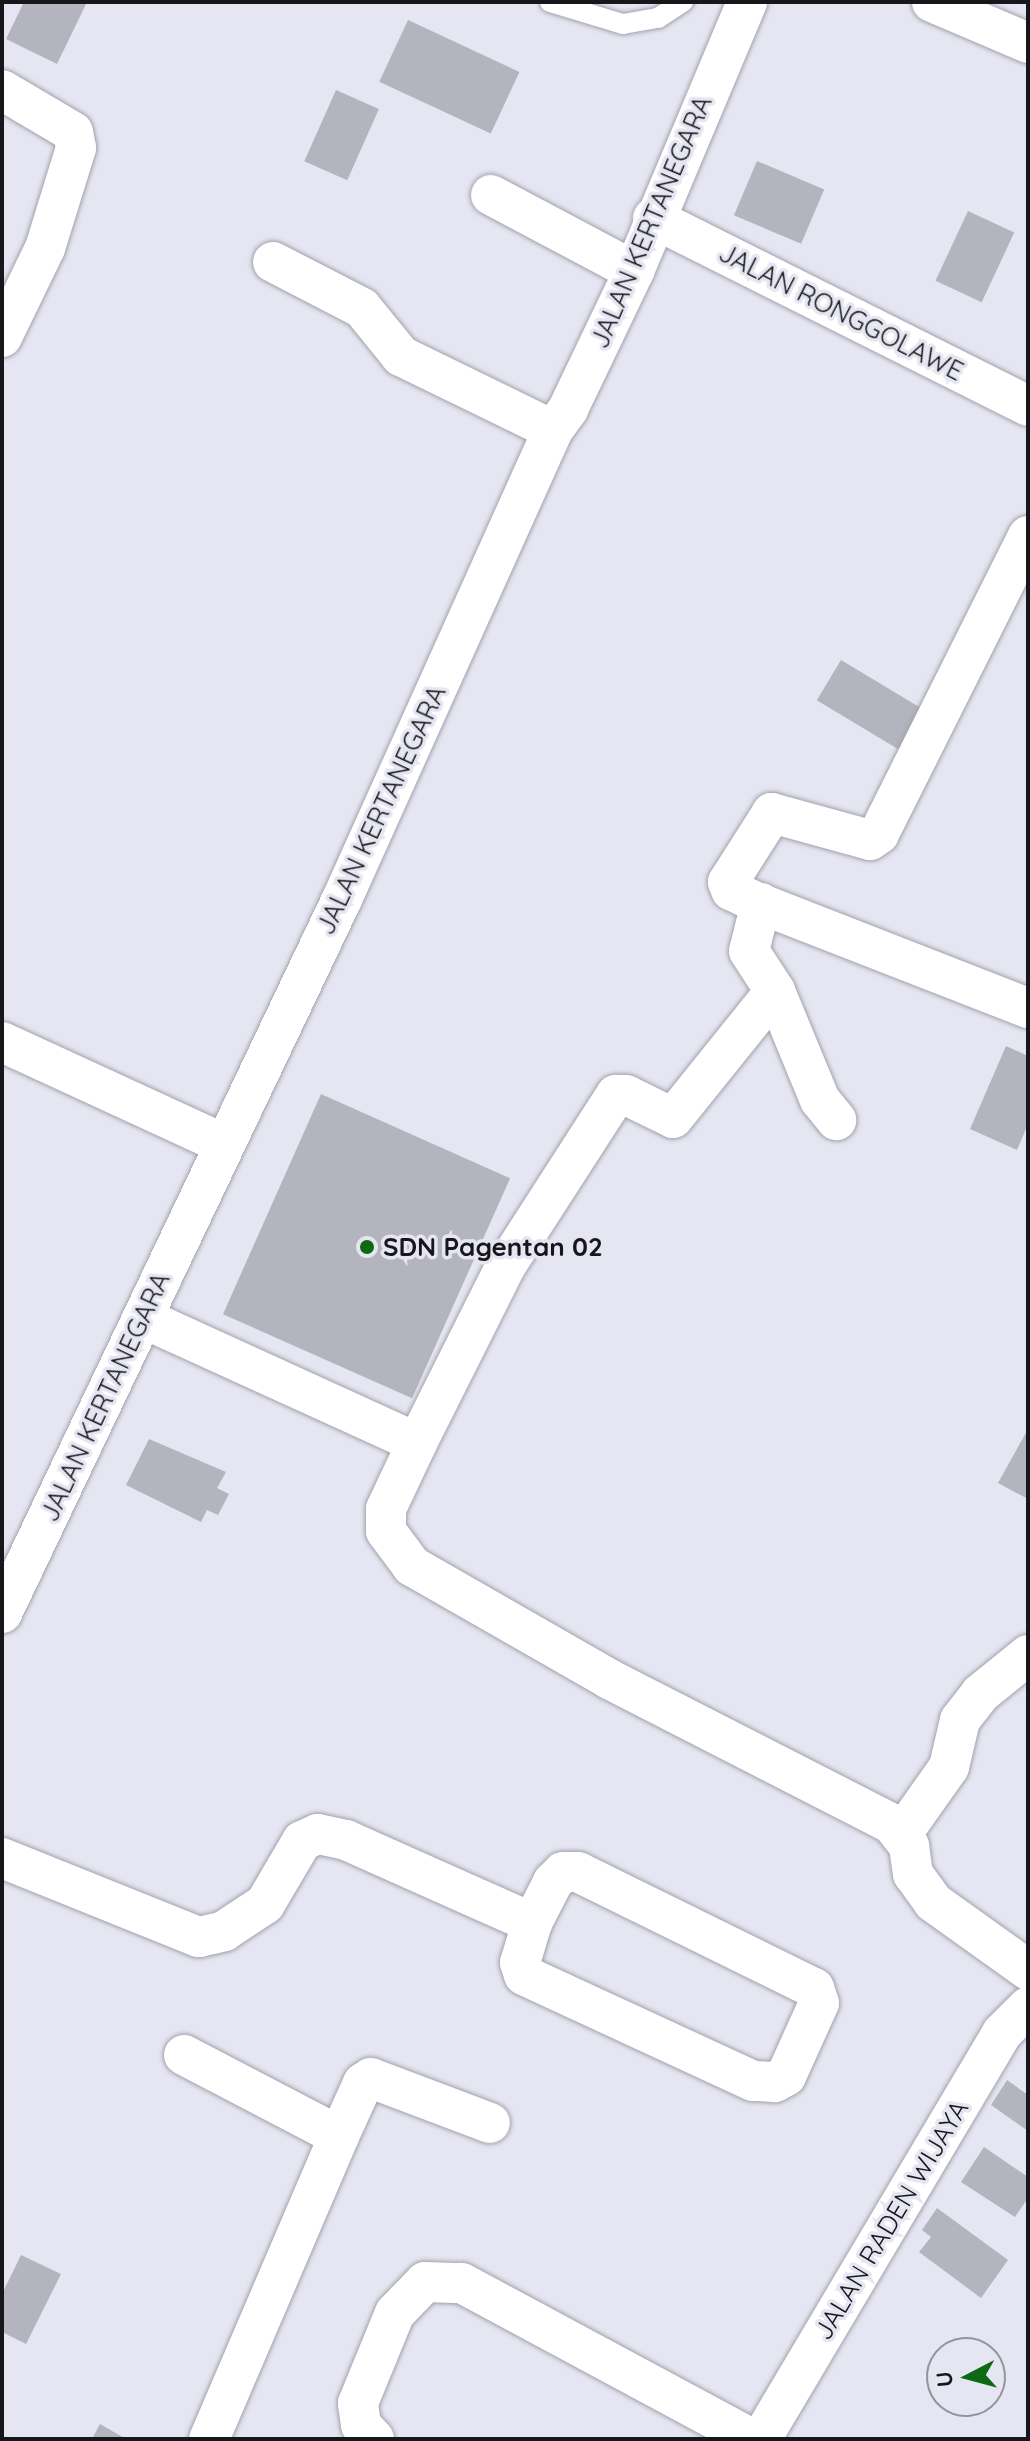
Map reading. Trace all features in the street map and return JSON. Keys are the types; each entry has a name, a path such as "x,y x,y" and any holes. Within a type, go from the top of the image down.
{"street":[{"name":"JALAN KERTANEGARA","path":"2,1613 143,1318 222,1143 342,899 553,430 568,409 634,271 653,218 747,2"},
{"path":"932,2 1028,43"},
{"path":"2,90 73,132 76,148 45,248 2,337"},
{"path":"491,195 634,271"},
{"name":"JALAN RONGGOLAWE","path":"653,218 1028,406"},
{"path":"273,262 362,308 401,356 553,430"},
{"path":"1028,536 879,834 870,840 785,815 767,816 728,882 731,890 761,903 1028,1008"},
{"path":"761,903 749,951 775,991 820,1100 836,1120"},
{"path":"775,991 673,1118 626,1095 616,1095 505,1267 386,1509 386,1531 412,1566 609,1679 892,1824 909,1846 913,1874 933,1902 1028,1970"},
{"path":"2,1042 222,1143"},
{"path":"143,1318 417,1443"},
{"path":"901,1835 949,1767 960,1720 980,1694 1028,1655"},
{"path":"2,1858 199,1937 224,1931 265,1904 302,1841 318,1834 346,1840 532,1923"},
{"path":"563,1872 578,1872 814,1988 819,2003 786,2076 775,2082 753,2081 533,1982 520,1963 532,1923 553,1882 563,1872"},
{"name":"JALAN RADEN WIJAYA","path":"761,2439 1002,2033 1028,2007"},
{"path":"184,2055 339,2136"},
{"path":"209,2439 363,2083 371,2078 490,2123"},
{"path":"374,2439 361,2425 358,2403 395,2313 425,2282 462,2283 752,2439"}],"lane":[{"path":"550,2 623,24 658,18 683,2"}],"building":[{"path":"24,2 87,2 57,64 6,39"},
{"path":"408,20 519,72 491,134 379,82"},
{"path":"336,90 379,109 347,180 304,161"},
{"path":"757,161 824,190 801,244 734,215"},
{"path":"968,211 1014,233 982,302 935,281"},
{"path":"841,660 925,710 901,751 817,700"},
{"path":"1006,1046 1028,1056 1028,1124 1017,1150 970,1129"},
{"name":"SDN Pagentan 02","path":"321,1094 510,1178 412,1398 223,1314"},
{"path":"1028,1429 1028,1499 998,1483"},
{"path":"149,1439 226,1472 217,1488 229,1494 218,1515 207,1510 201,1522 126,1485"},
{"path":"1007,2080 1028,2095 1028,2131 991,2105"},
{"path":"984,2147 1028,2177 1028,2198 1015,2217 961,2182"},
{"path":"937,2208 1008,2260 981,2298 919,2252 931,2237 922,2230"},
{"path":"21,2255 61,2274 26,2344 2,2332 2,2294"},
{"path":"100,2424 126,2439 92,2439"}],"place":[{"name":"SDN Pagentan 02","path":"367,1247"}]}
